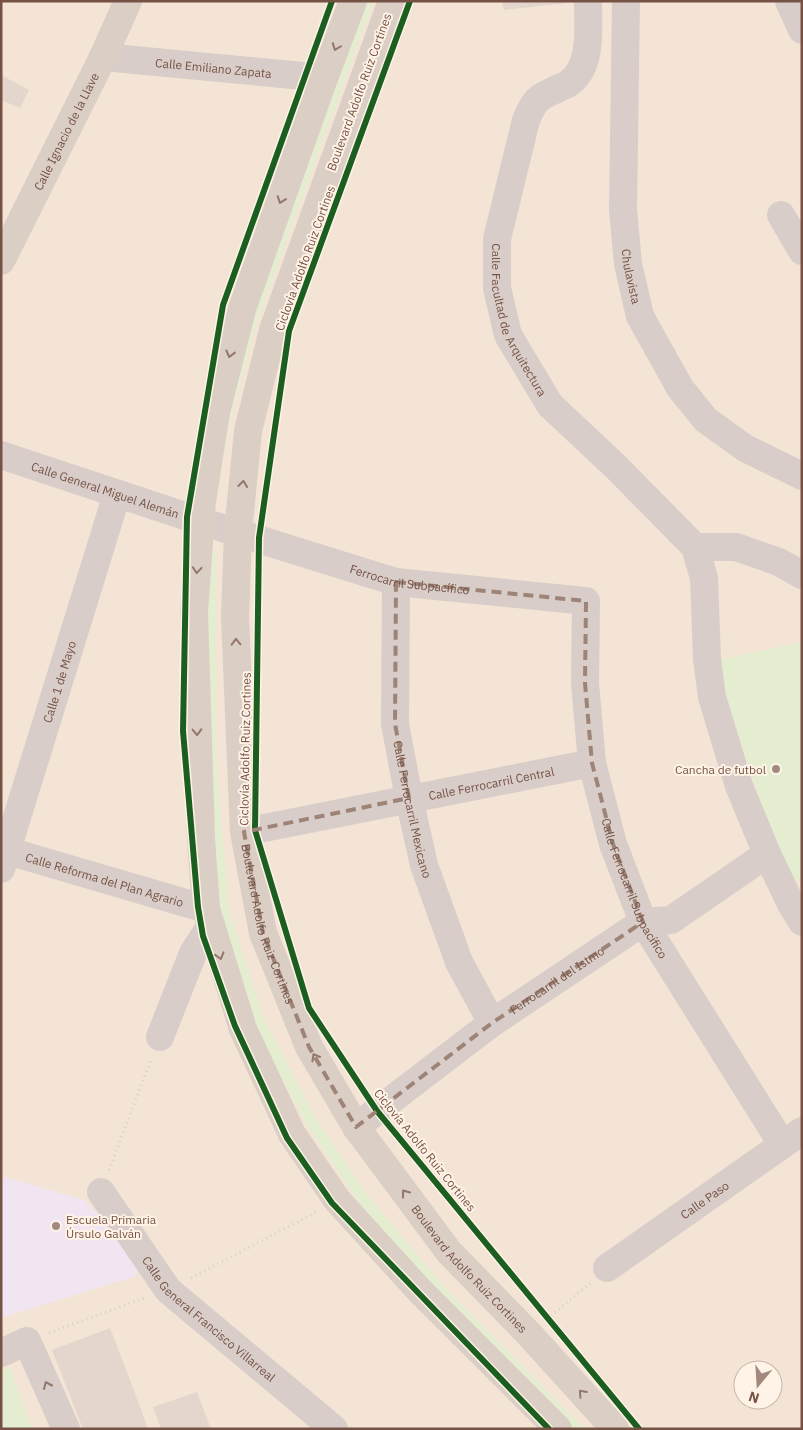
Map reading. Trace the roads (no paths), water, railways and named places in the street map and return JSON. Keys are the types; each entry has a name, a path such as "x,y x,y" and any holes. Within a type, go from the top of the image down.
{"main road":[{"name":"Calle Ignacio de la Llave","path":"1,261 103,57 128,1"},
{"path":"353,1 242,309 216,412 200,521 194,612 201,839 209,917 243,1029 292,1134 332,1193 419,1290 558,1429"},
{"name":"Boulevard Adolfo Ruiz Cortines","path":"392,1 273,330 248,431 238,532 235,617 244,832 263,933 309,1046 356,1127 449,1252 543,1322 615,1429"}],"street":[{"name":"Calle Facultad de Arquitectura","path":"588,1 587,51 581,69 568,84 539,97 532,105 526,120 496,239 498,288 508,335 550,405 616,467 695,547 704,578 706,659 712,696 739,786 767,854 791,904 802,922"},
{"name":"Chulavista","path":"626,1 623,210 628,264 640,316 680,388 706,420 744,448 802,476"},
{"path":"788,1 802,30"},
{"name":"Calle Emiliano Zapata","path":"103,57 324,78"},
{"path":"781,215 802,251"},
{"name":"Calle General Miguel Alemán","path":"1,455 238,532"},
{"name":"Calle 1 de Mayo","path":"3,856 117,494"},
{"name":"Ferrocarril Subpacífico","path":"238,532 396,582 586,601"},
{"path":"695,547 736,547 779,562 802,575"},
{"name":"Calle Ferrocarril Mexicano","path":"396,582 396,724 409,798 424,865 456,953 492,1023"},
{"name":"Calle Ferrocarril Subpacífico","path":"586,601 585,683 592,763 613,844 644,922 792,1137"},
{"name":"Calle Ferrocarril Central","path":"244,832 592,763"},
{"name":"Ferrocarril del Istmo","path":"356,1127 492,1023 644,922 671,920 767,854"},
{"name":"Calle Reforma del Plan Agrario","path":"3,856 209,917"},
{"path":"160,1037 209,917"},
{"name":"Calle Paso","path":"607,1268 792,1137"},
{"name":"Calle General Francisco Villarreal","path":"101,1192 168,1290 334,1429"},
{"path":"1,1353 27,1341 66,1429"}],"place":[{"name":"Cancha de futbol","path":"776,769"},
{"name":"Escuela Primaria Úrsulo Galván","path":"56,1226"}]}
